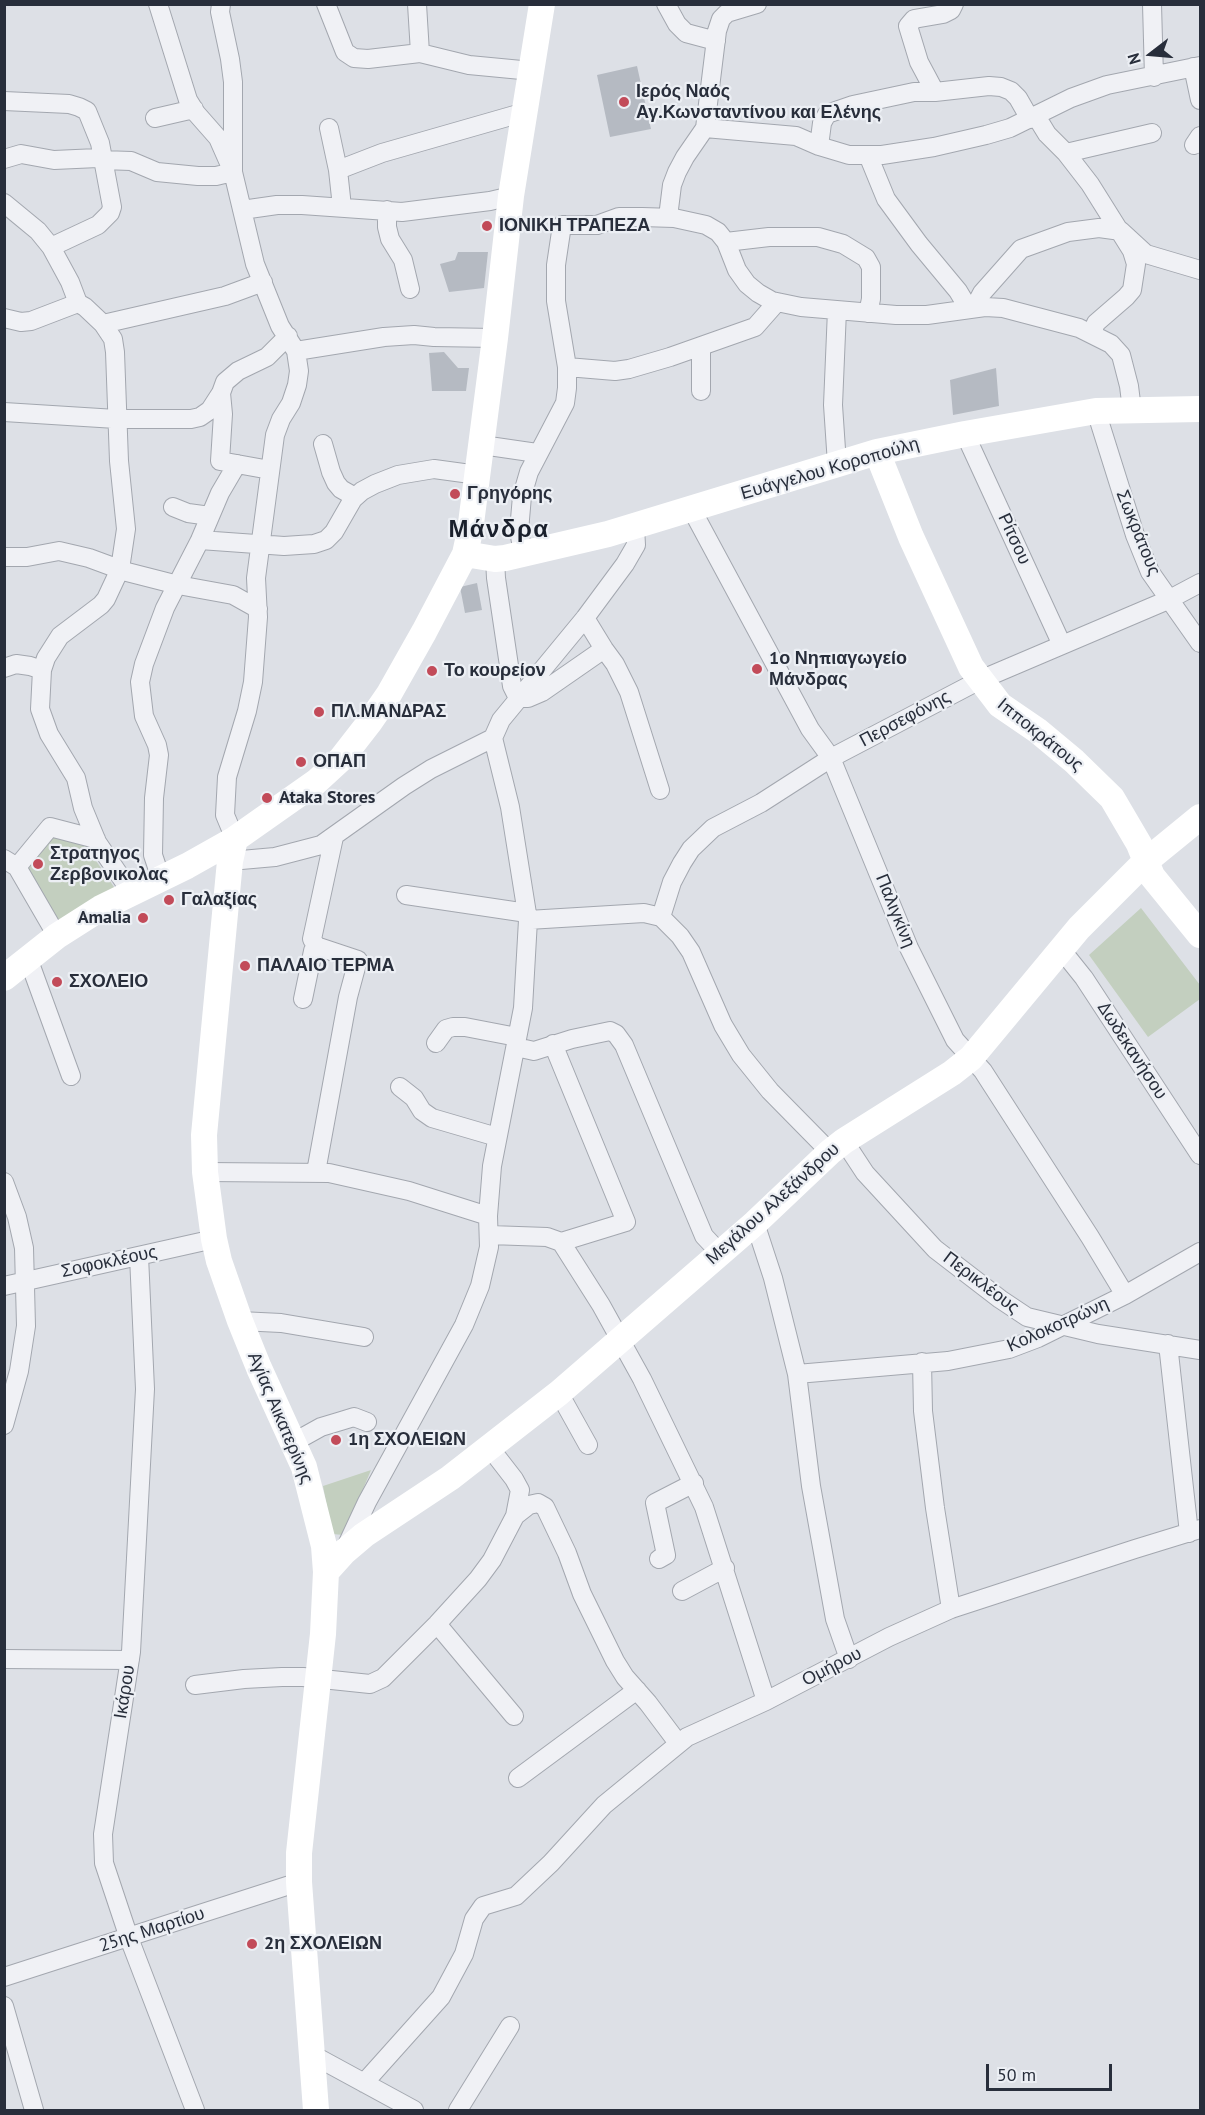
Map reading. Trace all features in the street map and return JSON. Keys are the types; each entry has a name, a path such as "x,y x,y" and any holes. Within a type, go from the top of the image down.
{"street":[{"path":"158,4 188,100 218,138 233,172 255,264 280,326 292,344 299,371 291,403 275,435 256,578 258,609 253,682 248,711 232,757 224,797 232,850"},
{"path":"221,4 220,12 230,58 232,82 233,172"},
{"path":"326,4 345,52 354,58 368,59 420,52 469,65 532,71"},
{"path":"417,4 420,52"},
{"path":"4,978 57,936 101,908 131,892 232,850 341,759 389,694 465,554 482,445 511,195 542,4"},
{"path":"666,4 676,24 686,33 716,41"},
{"path":"668,218 672,185 677,172 705,128 721,19 727,13 758,4"},
{"path":"934,92 918,62 908,26 914,19 943,14 951,10 954,4"},
{"path":"1152,4 1154,77"},
{"path":"705,128 796,136 849,155 882,155 934,147 994,133 1033,118 1071,98 1107,85 1197,67 1200,100"},
{"path":"819,146 822,123 826,114 854,105 914,92 989,86 1011,91 1090,184 1132,251 1136,264 1132,290 1096,323 1092,333"},
{"path":"4,101 69,104 87,111 100,143 112,207 110,213 98,225 51,247"},
{"path":"155,118 194,109"},
{"path":"338,170 382,153 525,112"},
{"path":"329,128 338,170 342,207"},
{"path":"1066,153 1152,133"},
{"path":"4,159 21,154 54,160 98,158 131,161 157,172 178,175 216,176 233,172"},
{"path":"868,155 886,199 958,291 969,309"},
{"path":"242,210 277,205 402,212 490,201 511,195"},
{"path":"4,203 38,231 51,247 70,282 78,303 103,324 113,339 116,419 126,529 120,569 106,599 60,636 46,658 42,670 40,709 44,724 76,778 83,808 96,839 131,892"},
{"path":"387,210 390,239 403,260 410,289"},
{"path":"523,553 519,513 529,472 565,403 567,368 556,301 556,265 562,225 597,225 619,217 691,220 706,225 718,232 726,242 737,270 758,294 777,302 801,307 896,315 927,315 969,309 1003,308 1079,328 1111,344 1121,356 1129,386 1132,410"},
{"path":"969,309 1022,249 1068,232 1099,228 1121,231 1146,254 1200,270"},
{"path":"726,242 769,237 818,237 843,244 866,258 871,267 871,299 868,313"},
{"path":"103,324 225,296 263,282"},
{"path":"567,368 615,371 629,369 754,327 777,302"},
{"path":"5,320 31,321 78,303"},
{"path":"837,310 833,405 837,464"},
{"path":"4,412 116,419 191,419 200,417 210,410 225,382 238,371 292,344 414,335 495,338"},
{"path":"700,391 701,346"},
{"path":"221,393 223,414 220,461 270,470"},
{"name":"Ευάγγελου Κοροπούλη","path":"465,554 495,559 635,527 877,452 965,434 1096,411 1200,409"},
{"name":"Σωκράτους","path":"1096,411 1135,535 1150,572 1200,643"},
{"name":"Ρίτσου","path":"965,434 1062,645"},
{"path":"323,444 336,483 341,489 355,497"},
{"path":"482,445 537,453"},
{"name":"Ιπποκράτους","path":"877,452 911,537 971,667 1000,705 1038,731 1074,761 1112,798 1136,837 1152,876 1200,935"},
{"path":"161,879 153,855 154,798 159,755 144,716 140,682 152,639 165,608 237,464"},
{"path":"200,540 262,545 314,544 326,540 334,532 355,497 375,483 413,471 434,469 478,475"},
{"path":"173,507 188,513 210,516"},
{"name":"Παλιγκίνη","path":"692,510 810,729 831,758 909,948 955,1040 983,1071 1125,1295"},
{"path":"344,1552 367,1502 464,1325 480,1286 490,1235 488,1216 492,1166 523,1008 527,917 510,807 493,738 501,720 585,618 636,545 635,527"},
{"path":"4,557 27,557 59,552 89,558 178,585 233,595 258,609"},
{"path":"495,559 512,686 518,698"},
{"name":"Περσεφόνης","path":"661,917 672,882 682,863 691,849 712,828 761,803 831,758 980,680 1168,600 1200,583"},
{"path":"585,618 615,664 629,692 660,790"},
{"path":"518,698 528,698 542,692 604,650"},
{"path":"4,668 16,664 42,670"},
{"path":"232,850 275,857 321,845 431,769 493,738"},
{"name":"Μεγάλου Αλεξάνδρου","path":"326,1572 364,1535 450,1478 559,1393 755,1223 837,1146 952,1073 971,1058 1060,948 1145,862 1200,817"},
{"path":"57,936 11,863 50,827 96,839"},
{"path":"316,1172 348,997 358,960 316,946 312,939 334,837"},
{"name":"Αγίας Αικατερίνης","path":"232,850 204,1135 205,1172 214,1239 240,1321 304,1467 324,1546 326,1572 319,1680 299,1853 299,1882 316,2110"},
{"path":"406,895 527,917 644,913 661,917"},
{"name":"Περικλέους","path":"661,917 680,936 691,952 723,1025 741,1054 770,1091 837,1146 935,1249 991,1293 1027,1317 1098,1334 1200,1350"},
{"path":"303,999 316,946"},
{"name":"Δωδεκανήσου","path":"1060,948 1084,978 1200,1155"},
{"path":"28,958 71,1076"},
{"path":"436,1043 446,1029 453,1027 465,1027 517,1042 534,1051 553,1044 610,1031 616,1034 624,1045 704,1236 720,1253"},
{"path":"490,1235 547,1237 561,1242 626,1222 553,1044"},
{"path":"400,1087 414,1098 422,1111 432,1118 497,1137"},
{"path":"205,1172 316,1172 370,1181 410,1191 488,1216"},
{"path":"4,1182 17,1217 24,1248 26,1326 19,1371 4,1425"},
{"path":"755,1223 773,1278 797,1374 811,1486 835,1619 849,1659"},
{"name":"Σοφοκλέους","path":"4,1286 214,1239"},
{"path":"561,1242 621,1340 694,1483 725,1568 766,1701"},
{"name":"Κολοκοτρώνη","path":"797,1374 977,1356 1009,1349 1038,1338 1125,1295 1200,1252"},
{"name":"Ικάρου","path":"139,1256 145,1389 130,1660 103,1834 104,1863 129,1938 195,2110"},
{"path":"240,1321 281,1323 364,1336"},
{"path":"1168,1344 1195,1531"},
{"path":"922,1362 923,1412 951,1609"},
{"path":"559,1393 588,1445"},
{"path":"294,1442 321,1427 347,1419 354,1418 367,1422"},
{"path":"195,1685 263,1678 303,1677 370,1684 383,1678 478,1579 492,1560 515,1516 520,1491 514,1479 490,1448"},
{"path":"659,1559 666,1555 655,1503 694,1483"},
{"path":"515,1516 529,1505 538,1503 545,1507 567,1553 582,1594 615,1661 625,1677 678,1743"},
{"name":"Ομήρου","path":"364,2083 441,1997 464,1954 474,1918 483,1906 516,1896 551,1863 604,1805 678,1743 701,1729 766,1701 925,1619 1195,1531"},
{"path":"682,1591 725,1568"},
{"path":"437,1624 514,1716"},
{"path":"4,1659 130,1660"},
{"path":"518,1778 637,1690"},
{"name":"25ης Μαρτίου","path":"4,1977 299,1882"},
{"path":"4,2006 34,2110"},
{"path":"458,2110 510,2026"},
{"path":"311,2054 414,2110"}],"green space":[{"path":"53,836 84,843 116,890 58,923 24,869"},
{"path":"1141,908 1200,985 1200,999 1148,1037 1089,955"},
{"path":"371,1470 344,1535 332,1534 323,1486"}],"building":[{"name":"Ιερός Ναός Αγ.Κωνσταντίνου και Ελένης","path":"637,66 651,129 610,137 597,75"},
{"path":"458,252 488,252 484,288 449,292 440,264 455,260"},
{"path":"444,352 458,368 469,368 466,391 432,391 429,353"},
{"path":"996,368 999,406 953,415 950,380"},
{"path":"477,583 482,610 465,613 460,587"}],"place":[{"name":"Ιερός Ναός Αγ.Κωνσταντίνου και Ελένης","path":"624,102"},
{"name":"ΙΟΝΙΚΗ ΤΡΑΠΕΖΑ","path":"487,226"},
{"name":"Γρηγόρης","path":"455,494"},
{"name":"1ο Νηπιαγωγείο Μάνδρας","path":"757,669"},
{"name":"Το κουρείον","path":"432,671"},
{"name":"ΠΛ.ΜΑΝΔΡΑΣ","path":"319,712"},
{"name":"ΟΠΑΠ","path":"301,762"},
{"name":"Ataka Stores","path":"267,798"},
{"name":"Στρατηγος Ζερβονικολας","path":"38,864"},
{"name":"Γαλαξίας","path":"169,900"},
{"name":"Amalia","path":"143,918"},
{"name":"ΠΑΛΑΙΟ ΤΕΡΜΑ","path":"245,966"},
{"name":"ΣΧΟΛΕΙΟ","path":"57,982"},
{"name":"1η ΣΧΟΛΕΙΩΝ","path":"336,1440"},
{"name":"2η ΣΧΟΛΕΙΩΝ","path":"252,1944"}],"district":[{"name":"Μάνδρα","path":"499,530"}]}
